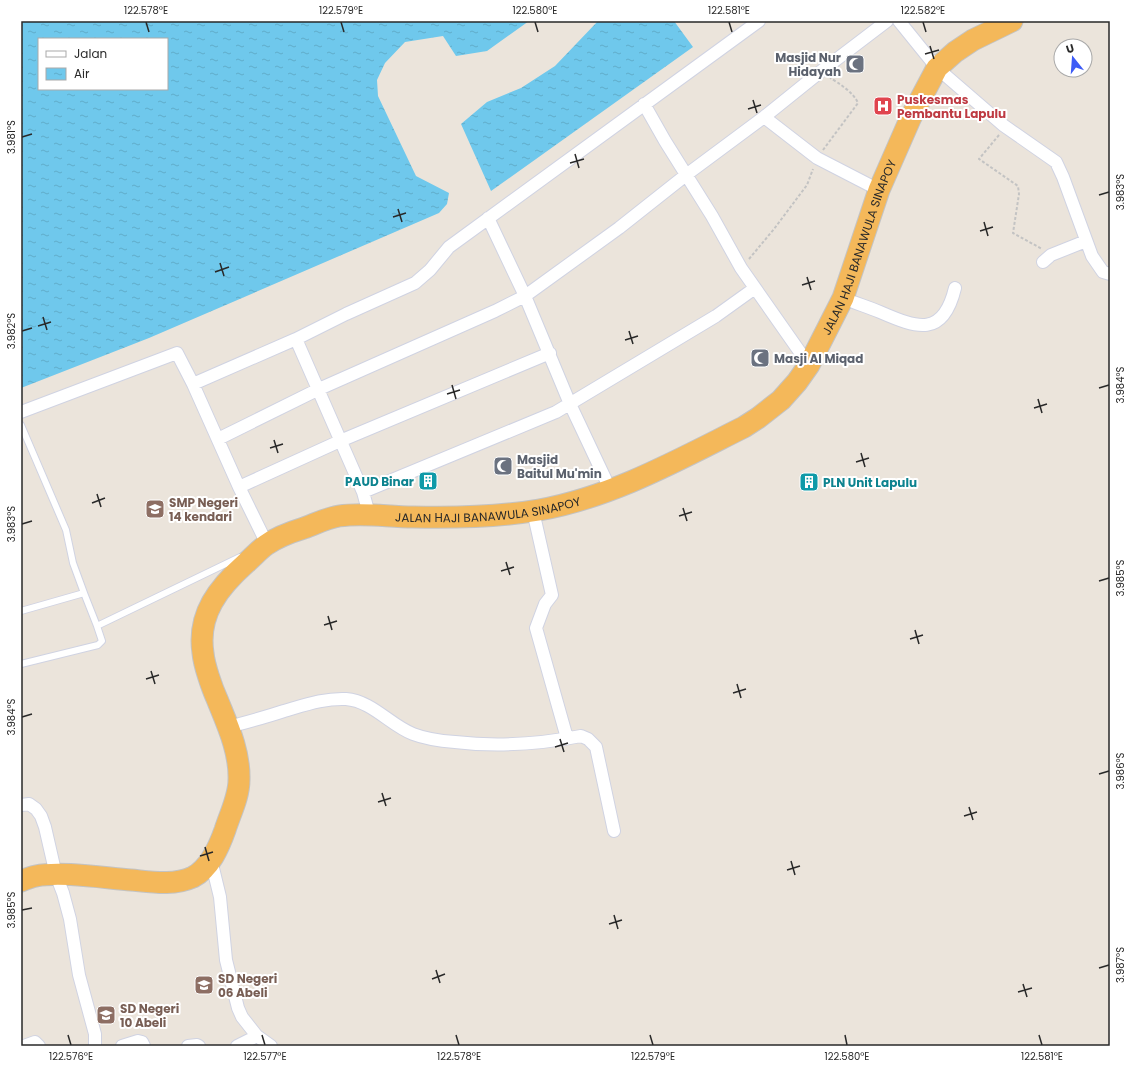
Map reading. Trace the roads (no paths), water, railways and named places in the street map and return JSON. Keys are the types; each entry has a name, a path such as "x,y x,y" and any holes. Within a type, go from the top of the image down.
{"highway":[{"name":"JALAN HAJI BANAWULA SINAPOY","path":"21,881 38,876 56,875 158,884 180,881 192,877 202,871 211,860 222,840 238,791 240,777 229,727 216,697 203,654 204,621 217,594 228,579 267,544 289,533 337,516 369,514 412,517 460,516 533,511 562,505 611,491 695,451 758,418 781,400 797,382 809,365 843,298 879,190 911,117 937,68 955,52 973,40 1012,21"}],"street":[{"path":"193,384 296,339 346,314 415,283 430,270 450,247 488,218 759,21"},
{"path":"218,439 319,389 475,320 525,296 619,228 887,21"},
{"path":"899,21 937,68 1002,125 1056,162 1092,256 1103,272 1110,274"},
{"path":"644,104 754,288 809,365"},
{"path":"764,117 817,158 879,190"},
{"path":"488,218 525,296 570,404 611,491"},
{"path":"1047,259 1086,241"},
{"path":"362,492 541,419 570,404 716,316 754,288"},
{"path":"843,298 905,323 922,325 937,322 949,306 954,288"},
{"path":"296,339 319,389 362,492 369,514"},
{"path":"21,412 177,353 193,384 239,487 267,544"},
{"path":"239,487 340,441 550,354"},
{"path":"533,511 552,595 545,604 536,628 566,738"},
{"path":"229,727 310,704 330,699 338,699 358,702 406,730 434,739 470,744 507,745 581,736 588,739 596,747 614,831"},
{"path":"21,805 29,804 36,809 41,816 45,828 56,875 70,919 79,975 95,1034 95,1046"},
{"path":"211,860 219,892 226,960 238,1008 253,1041"},
{"path":"122,1046 138,1041 142,1042 144,1046"},
{"path":"237,1046 253,1041 271,1046"},
{"path":"24,1046 34,1042 39,1046"},
{"path":"188,1046 199,1046"}],"lane":[{"path":"21,425 60,514 66,530 75,571 102,641 98,645 21,664"},
{"path":"97,626 267,544"},
{"path":"21,610 84,593"}],"water":[{"path":"21,21 529,21 487,51 456,56 443,36 405,42 385,63 377,80 378,96 416,176 449,193 447,204 439,213 149,338 21,388"},
{"path":"598,21 674,21 693,47 491,191 461,124 487,102 521,88 555,66"}],"place":[{"name":"Masjid Nur Hidayah","path":"855,64"},
{"name":"Puskesmas Pembantu Lapulu","path":"883,106"},
{"name":"Masji Al Miqad","path":"760,358"},
{"name":"Masjid Baitul Mu'min","path":"503,466"},
{"name":"PAUD Binar","path":"428,481"},
{"name":"PLN Unit Lapulu","path":"809,482"},
{"name":"SMP Negeri 14 kendari","path":"155,509"},
{"name":"SD Negeri 06 Abeli","path":"204,985"},
{"name":"SD Negeri 10 Abeli","path":"106,1015"}]}
